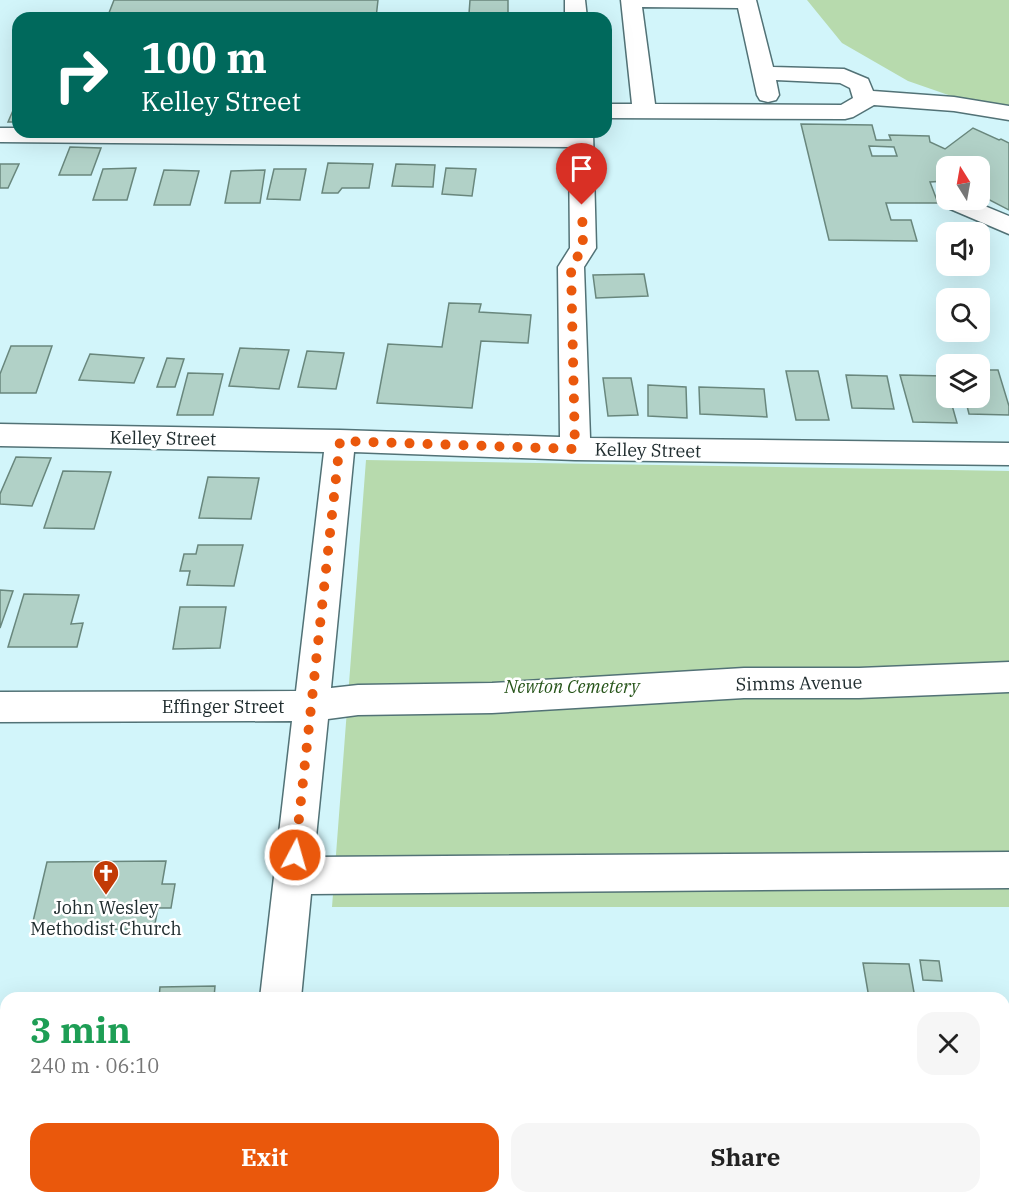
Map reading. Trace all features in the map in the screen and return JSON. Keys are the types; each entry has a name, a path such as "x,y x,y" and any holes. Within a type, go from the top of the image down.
{"street":[{"path":"644,111 631,1 747,2 771,112"},
{"path":"612,111 845,112 865,101 860,84 844,76 764,73"},
{"path":"864,97 954,104 1009,112"},
{"path":"575,449 571,267 583,248 581,138"},
{"path":"973,210 1009,226"},
{"name":"Kelley Street","path":"0,435 340,441 575,449 1009,454"},
{"path":"281,992 340,441"},
{"name":"Simms Avenue","path":"590,692 744,683 859,683 1009,676"},
{"name":"Effinger Street","path":"0,707 312,706 358,700 492,698 590,692"},
{"path":"293,876 1009,870"}],"green space":[{"path":"807,0 1009,0 1009,116 908,81 842,43"},
{"name":"Newton Cemetery","path":"366,460 1009,471 1009,907 332,907"}],"building":[{"path":"114,0 378,0 377,12 109,12"},
{"path":"470,0 508,0 508,12 469,12"},
{"path":"801,124 872,125 876,140 891,140 889,135 929,136 930,142 945,149 973,128 1009,143 1009,210 990,200 990,156 936,156 936,182 930,182 936,203 886,203 891,220 911,220 917,241 829,240","holes":["869,146 894,147 897,156 872,156"]},
{"path":"70,147 101,148 91,175 59,175"},
{"path":"328,163 373,164 369,188 342,188 338,193 322,193"},
{"path":"0,164 19,164 8,188 0,188"},
{"path":"396,164 435,165 433,187 392,186"},
{"path":"136,168 127,200 93,200 103,169"},
{"path":"446,168 476,169 472,196 442,194"},
{"path":"274,169 306,169 300,200 267,199"},
{"path":"164,170 199,171 190,205 154,205"},
{"path":"265,170 260,203 225,203 231,171"},
{"path":"644,274 648,296 596,298 593,275"},
{"path":"449,303 481,304 479,312 531,315 528,343 481,341 472,408 377,403 388,344 442,347"},
{"path":"11,346 52,346 36,393 0,393 0,374"},
{"path":"240,348 289,350 279,389 229,386"},
{"path":"307,351 344,353 336,389 298,387"},
{"path":"90,354 144,358 134,383 79,380"},
{"path":"167,358 184,359 175,387 157,387"},
{"path":"990,370 998,370 1009,406 1009,415 969,414 968,408 990,408"},
{"path":"786,371 818,371 829,420 796,420"},
{"path":"188,373 223,374 213,415 177,415"},
{"path":"846,375 887,376 894,409 852,408"},
{"path":"900,375 936,376 936,408 953,408 957,423 913,422"},
{"path":"603,378 631,378 638,415 608,416"},
{"path":"648,385 686,387 687,418 648,416"},
{"path":"699,387 764,389 767,417 700,414"},
{"path":"16,457 51,458 32,506 0,504 0,494"},
{"path":"63,471 111,472 94,529 44,528"},
{"path":"208,477 259,478 251,519 199,518"},
{"path":"198,545 243,545 234,586 187,585 190,571 180,571 184,554 196,554"},
{"path":"0,590 13,591 0,628"},
{"path":"24,594 79,595 71,624 83,623 77,647 8,647"},
{"path":"180,607 226,607 220,648 173,649"},
{"name":"John Wesley Methodist Church","path":"166,861 162,884 175,884 171,908 158,908 154,929 31,930 47,862"},
{"path":"920,960 939,961 942,981 923,980"},
{"path":"863,963 909,964 914,992 868,992"},
{"path":"215,986 214,992 160,992 160,987"}],"place":[{"name":"John Wesley Methodist Church","path":"106,896"}],"route":[{"path":"295,855 340,441 575,449 571,267 583,248 582,205"}]}
